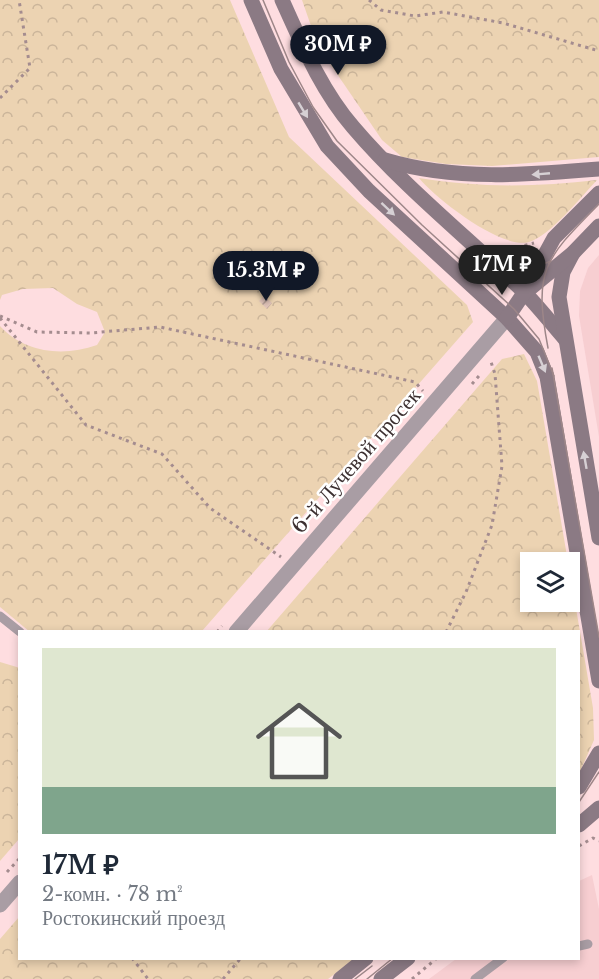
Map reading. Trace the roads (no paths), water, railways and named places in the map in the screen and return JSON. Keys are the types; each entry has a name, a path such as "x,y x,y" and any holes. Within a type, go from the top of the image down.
{"main road":[{"path":"251,0 281,69 327,146 369,191 507,318 537,352 547,377 599,681"},
{"path":"282,0 306,53 331,98 352,126 382,159 524,293 565,339"},
{"path":"382,159 426,171 464,175 523,175 599,169"},
{"path":"507,318 524,293 554,238 599,193"},
{"path":"524,293 573,253 599,226"},
{"path":"573,253 560,284 559,297 599,538"},
{"path":"580,785 599,753"},
{"path":"580,824 599,808"},
{"path":"340,979 364,960"},
{"path":"381,979 405,960"}],"street":[{"name":"6-й Лучевой просек","path":"238,630 507,318"},
{"path":"0,904 18,884"}],"lane":[{"path":"0,616 18,630"},
{"path":"475,979 500,960"}],"tram line":[{"path":"263,0 289,62 313,107 337,141 422,225 514,309 539,339 554,376"},
{"path":"548,348 542,300 543,282 548,267 566,239 599,204"},
{"path":"467,263 488,270 509,271 530,268 551,261"},
{"path":"552,368 599,637"},
{"path":"580,800 599,772"},
{"path":"367,979 391,960"},
{"path":"355,979 372,966"}]}
